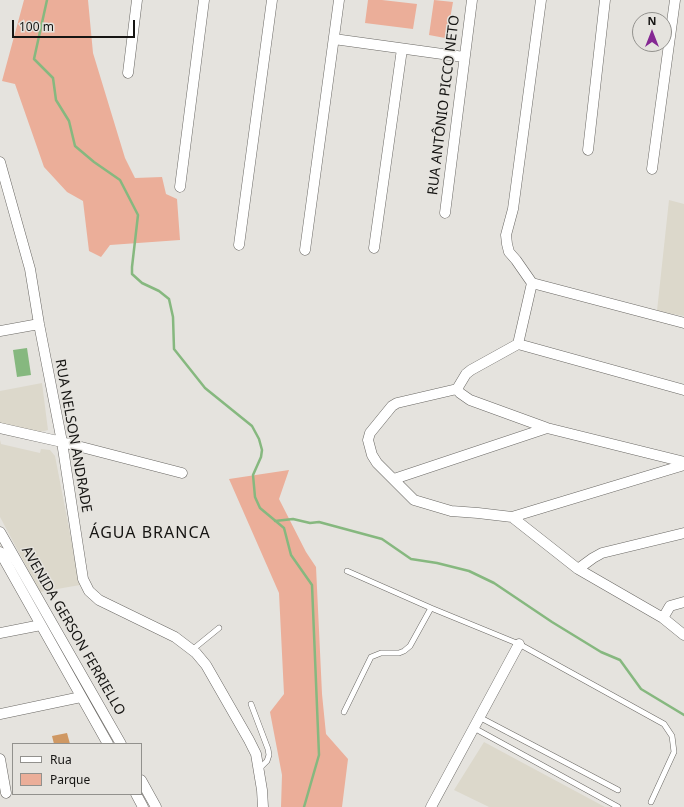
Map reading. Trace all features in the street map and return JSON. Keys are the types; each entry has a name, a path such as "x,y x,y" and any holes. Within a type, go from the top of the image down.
{"street":[{"path":"128,73 136,0"},
{"path":"180,187 204,0"},
{"path":"239,245 272,0"},
{"path":"305,250 339,0"},
{"name":"RUA ANTÔNIO PICCO NETO","path":"445,213 472,0"},
{"path":"541,0 513,208 506,235 509,252 532,283 684,324"},
{"path":"588,150 605,0"},
{"path":"652,169 674,0"},
{"path":"334,39 464,57"},
{"path":"374,248 402,49"},
{"name":"RUA NELSON ANDRADE","path":"0,162 30,269 38,324 62,442 83,579 89,591 100,600 175,637 192,650 206,665 256,754 262,790 263,807"},
{"path":"518,344 532,283"},
{"path":"0,331 38,324"},
{"path":"684,390 518,344 471,370 466,374 457,389 394,405 371,431 368,440 372,455 410,496 418,502 451,511 512,518 684,463"},
{"path":"457,389 470,400 547,428 684,463"},
{"path":"0,428 62,442 182,473"},
{"path":"394,479 547,428"},
{"path":"512,518 578,569 663,618 684,635"},
{"name":"AVENIDA GERSON FERRIELLO","path":"0,532 120,743"},
{"path":"578,569 602,553 684,533"},
{"name":"AVENIDA GERSON FERRIELLO","path":"0,553 107,743"},
{"path":"663,618 670,606 684,602"},
{"path":"0,633 41,625"},
{"path":"431,807 519,644"},
{"path":"0,714 82,697"},
{"path":"0,759 6,793"},
{"path":"142,782 156,807"},
{"path":"137,795 143,807"}],"lane":[{"path":"348,571 431,608 519,644 664,724 672,736 674,752 651,802"},
{"path":"344,712 371,657 381,653 399,653 410,646 431,608"},
{"path":"192,650 219,628"},
{"path":"251,704 269,755 267,761 259,769"},
{"path":"480,717 618,790"},
{"path":"474,728 618,807"}],"shaded area":[{"path":"669,200 684,204 684,316 657,311"},
{"path":"27,348 31,375 17,377 13,350"},
{"path":"42,383 48,430 37,433 0,425 0,391"},
{"path":"0,440 1,444 40,453 41,449 50,450 55,456 80,585 40,592 0,517"},
{"path":"484,742 605,807 489,807 454,790"}],"green space":[{"path":"24,0 88,0 93,53 125,158 135,178 162,177 166,194 177,199 180,240 110,245 101,257 89,251 83,201 67,192 44,167 15,84 2,81"},
{"path":"368,0 417,4 413,29 365,23"},
{"path":"434,0 453,2 447,36 445,38 429,35"},
{"path":"289,470 279,499 306,552 316,567 322,694 326,734 348,759 342,807 281,807 282,775 270,712 284,694 279,593 229,479"}],"building":[{"path":"67,733 70,743 54,743 52,736"}],"waterway":[{"path":"47,0 34,59 53,78 56,100 69,121 75,146 94,162 120,180 138,215 132,274 142,283 159,291 169,299 173,317 174,349 205,388 252,426 259,439 262,450 261,457 253,475 255,497 260,508 284,528 291,555 312,585 319,755 304,807"},
{"path":"275,521 293,519 310,523 319,522 382,539 411,559 437,563 469,571 494,583 552,622 601,652 620,660 641,689 684,715"}],"district":[{"name":"ÁGUA BRANCA","path":"150,533"}]}
